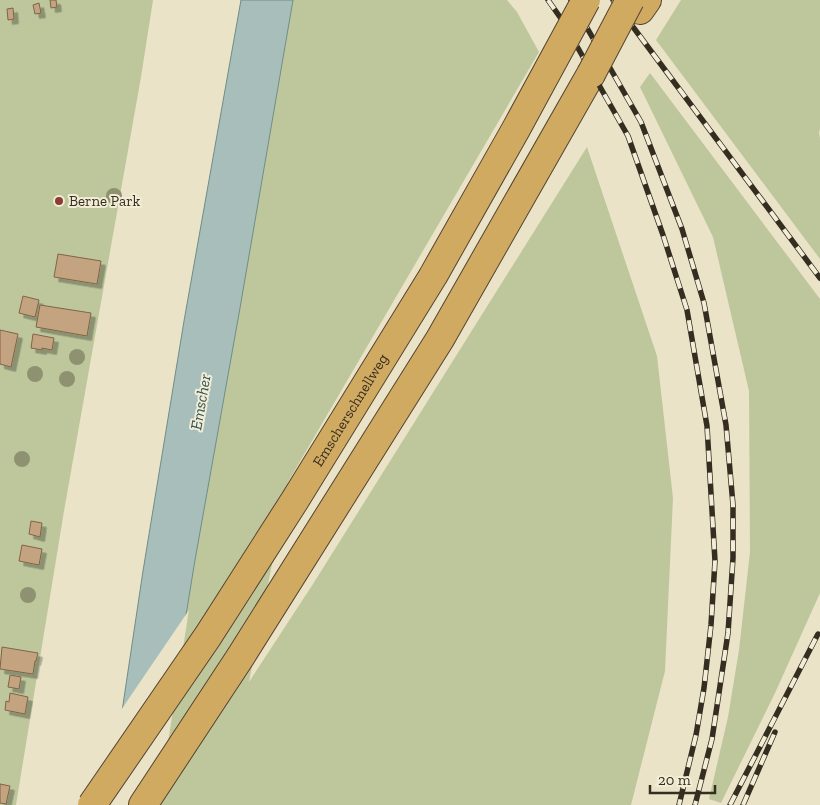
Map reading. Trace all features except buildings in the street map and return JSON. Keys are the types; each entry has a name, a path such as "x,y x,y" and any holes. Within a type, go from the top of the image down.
{"highway":[{"name":"Emscherschnellweg","path":"92,805 214,628 423,292 516,129 586,0"},
{"path":"143,805 241,656 440,339 591,74 639,3"}],"green space":[{"name":"Berne Park","path":"0,0 153,0 64,511 16,805 0,805"},
{"path":"293,0 507,0 517,12 539,52 288,482 249,682 313,584 587,147 657,356 673,498 665,671 631,805 155,805 195,560"},
{"path":"681,0 820,0 820,259 656,40"},
{"path":"650,73 820,299 820,593 775,693 721,803 709,799 728,717 739,650 750,552 749,391 713,237 640,87"}],"water":[{"name":"Emscher","path":"241,0 293,0 195,560 155,805 108,805 143,571 184,321"}],"pier":[{"path":"189,610 158,805 105,805 119,713"}],"railway":[{"path":"548,0 562,20 628,136 687,310 707,426 715,561 711,625 704,688 696,735 679,805"},
{"path":"571,0 641,122 682,229 704,303 726,425 733,505 733,558 728,633 712,739 695,805"},
{"path":"613,0 820,278"},
{"path":"730,805 818,634"},
{"path":"743,805 775,732"}],"place":[{"name":"Berne Park","path":"59,201"}]}
